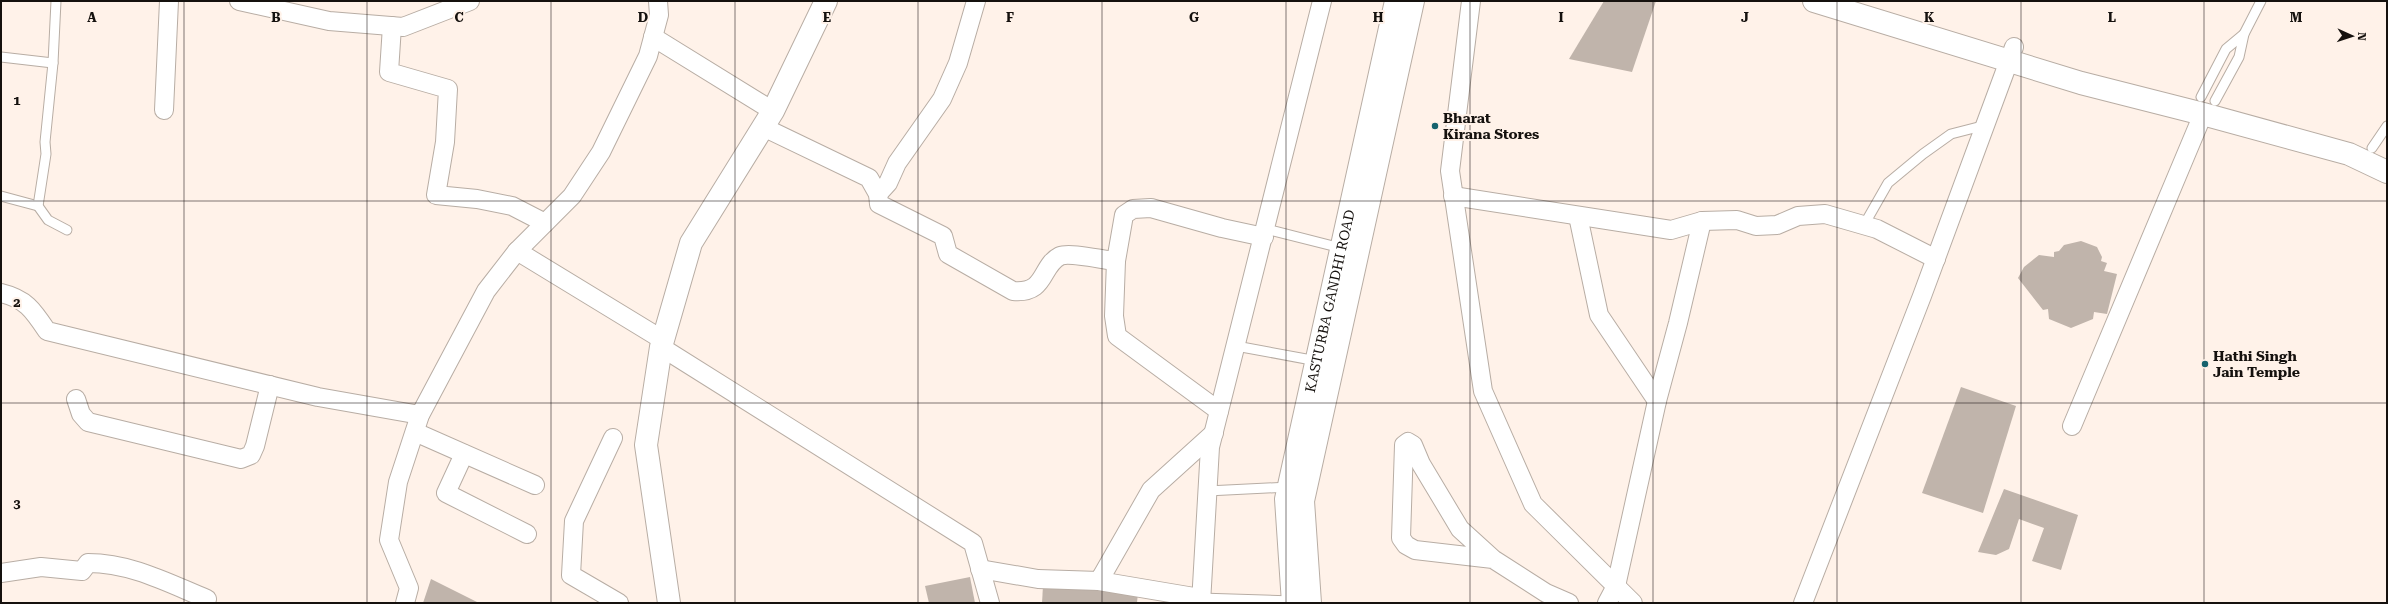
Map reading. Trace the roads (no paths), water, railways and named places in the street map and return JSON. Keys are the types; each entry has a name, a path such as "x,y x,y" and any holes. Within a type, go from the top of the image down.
{"main road":[{"path":"669,603 646,445 662,344 691,243 768,119 826,1"},
{"name":"KASTURBA GANDHI ROAD","path":"1298,602 1286,499 1396,1"},
{"name":"KASTURBA GANDHI ROAD","path":"1298,602 1303,501 1413,1"},
{"path":"1814,1 2012,54"},
{"path":"1865,1 2012,54 2081,83 2207,104 2354,140 2379,151"},
{"path":"2207,104 2349,154 2387,172"}],"street":[{"path":"164,110 169,1"},
{"path":"239,1 329,21 403,27 469,1"},
{"path":"405,603 409,588 389,540 398,482 417,424 486,291 517,251 572,196 601,152 648,56 658,14 658,1"},
{"path":"878,194 888,183 897,163 942,99 958,63 976,1"},
{"path":"980,569 1038,579 1099,581 1201,601 1210,447 1265,233 1322,1"},
{"path":"1471,1 1450,171 1483,391 1533,504 1633,603"},
{"path":"392,26 389,72 448,89 445,142 436,195 477,198 512,206 545,223"},
{"path":"653,37 768,119 868,178 878,194 879,204 943,236 948,254 1013,291 1024,292 1036,286 1060,256 1068,254 1116,261"},
{"path":"1803,603 1936,260 2012,54"},
{"path":"2072,426 2207,104"},
{"path":"1454,196 1671,230 1702,221 1737,220 1756,226 1777,225 1798,216 1825,214 1877,229 1936,260"},
{"path":"1220,411 1117,336 1114,316 1116,261 1124,215 1133,209 1151,208 1222,228 1265,233"},
{"path":"1578,216 1599,315 1656,401"},
{"path":"1608,603 1616,586 1656,401 1678,323 1702,221"},
{"path":"517,251 973,543 990,603"},
{"path":"1,293 15,296 28,304 47,330 318,397 417,424 464,454 535,485"},
{"path":"76,399 81,414 88,422 241,459 251,455 255,446 270,385"},
{"path":"1099,581 1151,490 1214,433"},
{"path":"613,438 574,521 571,575 619,603"},
{"path":"1493,559 1415,550 1406,545 1401,538 1404,446 1408,442 1413,445 1421,464 1460,529 1493,559 1546,593 1569,603"},
{"path":"464,454 446,493 526,534"},
{"path":"1,573 41,567 82,571 88,563 100,563 130,568 207,599"}],"lane":[{"path":"38,206 46,154 45,142 53,63 56,1"},
{"path":"2207,104 2239,57 2244,34 2261,1"},
{"path":"2207,104 2226,49 2244,34"},
{"path":"1,57 53,63"},
{"path":"1864,225 1888,183 1917,159 1951,134 1986,125"},
{"path":"2379,151 2387,126"},
{"path":"1,196 38,206 48,220 67,230"},
{"path":"1265,233 1341,248"},
{"path":"1236,346 1317,361"},
{"path":"1207,491 1289,487"},
{"path":"1201,601 1298,602"}],"place":[{"name":"Bharat Kirana Stores","path":"1435,126"},
{"name":"Hathi Singh Jain Temple","path":"2205,364"}]}
